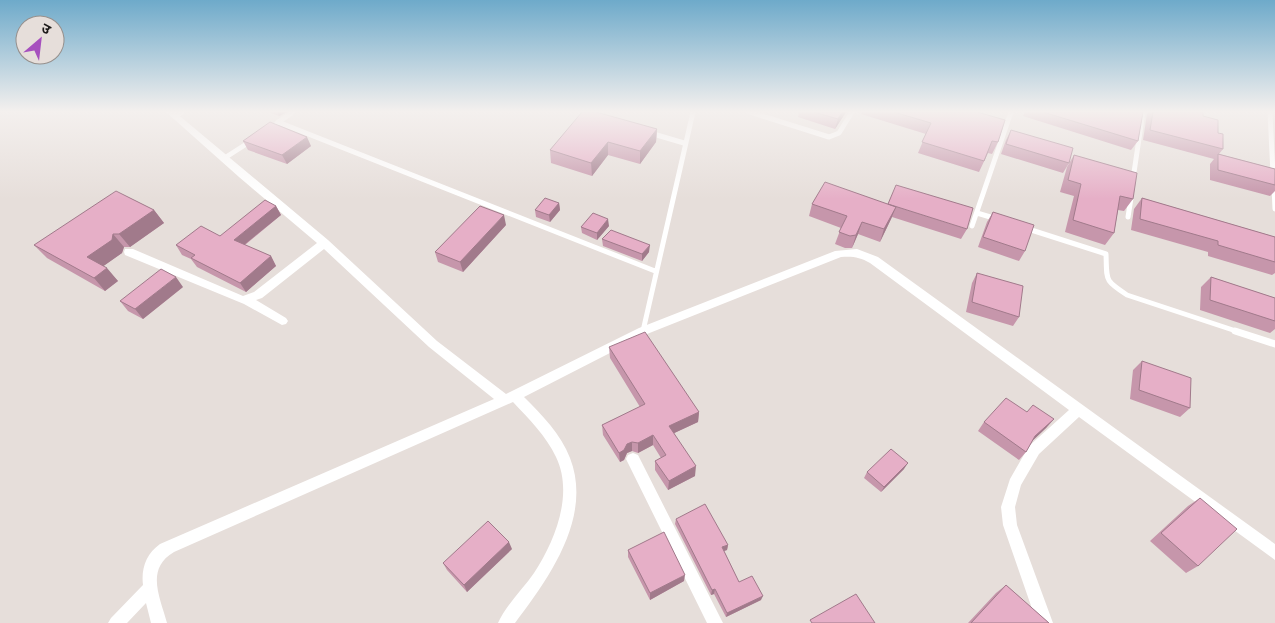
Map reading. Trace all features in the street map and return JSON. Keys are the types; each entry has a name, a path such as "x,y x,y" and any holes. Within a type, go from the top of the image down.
{"street":[{"path":"205,141 324,243 433,344 540,422 563,457 568,479 569,511 559,543 522,602 506,623"},
{"path":"247,300 258,295 324,243"},
{"path":"130,252 238,299 247,300 282,321"},
{"path":"159,623 151,587 150,568 157,556 192,536 509,398 642,331 839,254 857,252 874,260 1275,553"},
{"path":"1045,623 1010,525 1008,507 1015,483 1034,450 1078,410"},
{"path":"633,459 716,623"},
{"path":"116,623 151,587"}],"lane":[{"path":"224,159 250,141"},
{"path":"326,141 655,271"},
{"path":"642,331 655,271 670,216 684,143 678,141"},
{"path":"972,226 1001,141"},
{"path":"1128,216 1138,141"},
{"path":"1271,141 1275,210"},
{"path":"977,213 1005,222"},
{"path":"1014,225 1106,254 1107,280 1127,295 1275,344"}],"building":[{"path":"243,141 301,141 282,155"},
{"path":"558,141 648,141 640,151 608,142 591,163 550,150"},
{"path":"922,141 992,141 984,161"},
{"path":"1007,141 1049,141 1073,148 1069,163 1006,144"},
{"path":"1193,141 1223,141 1223,149"},
{"path":"1218,154 1275,169 1275,185 1218,170"},
{"path":"1074,155 1137,173 1133,199 1120,196 1114,233 1073,220 1081,184 1068,180"},
{"path":"825,182 896,207 884,229 862,222 856,235 850,236 839,232 847,216 812,204"},
{"path":"896,185 973,208 967,229 888,204"},
{"path":"116,191 154,210 119,234 113,234 112,240 87,257 107,268 94,278 34,245"},
{"path":"545,198 559,203 549,215 535,210"},
{"path":"1142,198 1275,237 1275,262 1218,245 1218,241 1140,219"},
{"path":"265,200 276,206 234,240 271,256 240,283 191,258 195,255 176,245 201,226 220,236"},
{"path":"480,206 504,215 460,262 435,252"},
{"path":"993,212 1034,225 1025,251 983,237"},
{"path":"593,213 608,219 597,233 581,227"},
{"path":"611,230 650,245 642,254 602,239"},
{"path":"161,269 176,277 135,309 120,301"},
{"path":"977,273 1023,286 1019,317 972,302"},
{"path":"1211,277 1275,298 1275,321 1210,300"},
{"path":"645,332 699,412 669,426 696,466 669,481 655,461 666,455 653,435 638,443 632,442 627,444 624,450 619,453 602,425 645,404 609,347"},
{"path":"1142,361 1191,378 1190,408 1139,390"},
{"path":"1006,398 1027,412 1033,405 1054,419 1035,436 1026,452 984,422"},
{"path":"891,449 908,463 884,487 867,472"},
{"path":"1200,498 1237,529 1198,566 1161,533"},
{"path":"705,504 728,545 722,547 739,582 752,576 763,596 727,613 715,589 712,590 676,519"},
{"path":"488,521 509,542 464,585 443,563"},
{"path":"664,532 685,575 650,593 628,550"},
{"path":"1006,585 1049,623 971,623"},
{"path":"856,594 875,623 812,623 810,620"}]}
